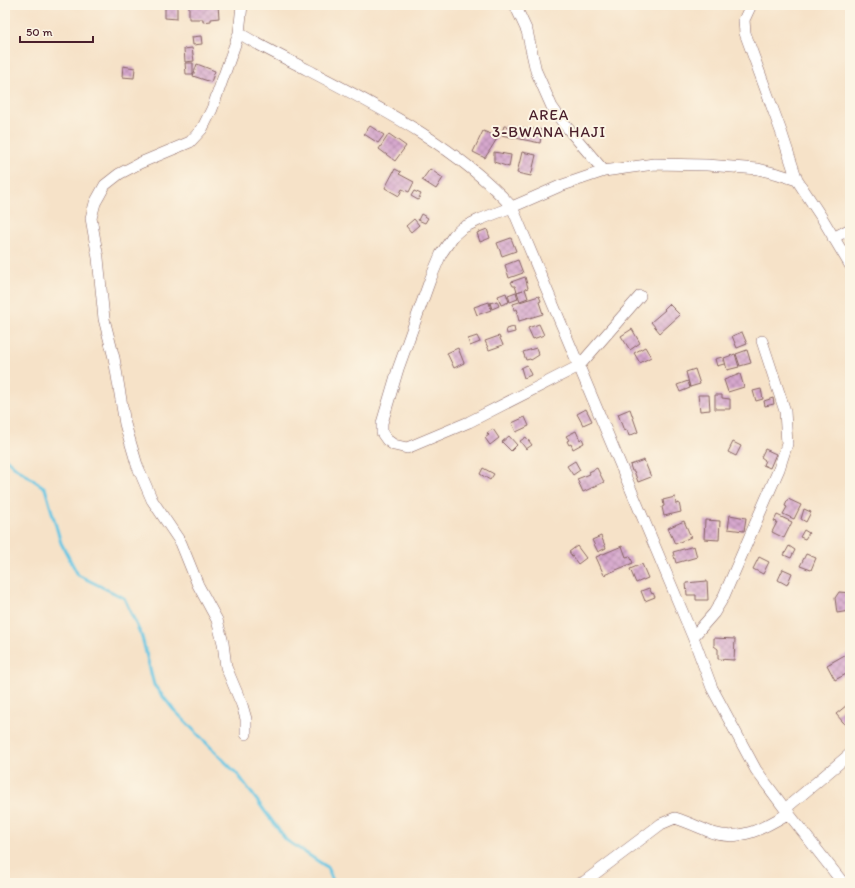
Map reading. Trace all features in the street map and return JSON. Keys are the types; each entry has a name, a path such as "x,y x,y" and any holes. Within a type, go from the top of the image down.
{"street":[{"path":"242,5 238,33 212,109 202,129 190,142 140,163 119,174 105,185 95,203 90,218 98,258 104,320 114,358 126,424 137,465 152,500 181,543 198,585 217,620 223,643 226,667 246,718 246,734"},
{"path":"516,5 526,31 536,71 552,107 564,124 604,172"},
{"path":"751,5 744,20 745,33 782,134 796,180 822,218 850,265"},
{"path":"238,33 397,118 442,147 473,170 512,207 693,637 712,688 756,770 843,883"},
{"path":"640,296 579,366 469,422 407,448 394,445 387,440 382,433 382,423 398,369 430,280 441,254 454,235 462,228 560,186 604,172 654,164 707,165 758,169 796,180"},
{"path":"834,238 850,229"},
{"path":"693,637 714,613 723,598 779,469 787,444 785,411 762,341"},
{"path":"581,883 661,824 675,818 724,836 756,832 787,811 850,754"}],"building":[{"path":"165,5 177,5 177,19 165,18"},
{"path":"189,5 218,5 219,18 203,22 203,19 189,19"},
{"path":"201,36 202,44 193,45 192,37"},
{"path":"192,48 194,61 185,62 184,49"},
{"path":"185,63 193,63 193,74 186,74"},
{"path":"197,64 215,71 211,82 193,76"},
{"path":"123,66 135,68 134,78 122,77"},
{"path":"370,126 384,135 378,143 364,134"},
{"path":"504,126 542,130 540,143 501,135"},
{"path":"483,131 498,137 485,158 473,152"},
{"path":"389,134 406,146 395,161 379,149"},
{"path":"494,152 511,155 509,167 494,162"},
{"path":"522,152 536,155 531,176 517,173"},
{"path":"395,169 401,172 399,174 414,182 409,192 402,189 399,196 385,188"},
{"path":"430,169 443,178 436,189 422,180"},
{"path":"414,191 421,194 418,200 411,196"},
{"path":"421,214 428,218 425,223 418,220"},
{"path":"414,219 419,225 411,232 406,226"},
{"path":"487,229 490,238 480,242 477,233"},
{"path":"511,238 516,251 502,256 497,243"},
{"path":"518,260 523,273 509,278 505,265"},
{"path":"525,277 528,288 525,289 528,298 520,301 515,286 513,286 511,282"},
{"path":"516,292 518,299 510,302 508,295"},
{"path":"506,293 509,302 501,305 498,296"},
{"path":"539,296 541,301 539,302 543,314 519,321 517,309 514,310 513,304"},
{"path":"497,301 499,306 492,309 490,303"},
{"path":"489,302 491,310 477,315 474,307"},
{"path":"669,304 680,315 660,333 651,322 665,310 664,309"},
{"path":"539,324 544,335 533,339 528,328"},
{"path":"514,327 515,332 507,334 506,329"},
{"path":"632,329 640,343 630,350 621,336"},
{"path":"742,332 747,344 737,348 732,336"},
{"path":"477,336 480,342 470,346 468,339"},
{"path":"499,336 503,345 489,350 485,341"},
{"path":"645,347 651,357 640,363 634,353"},
{"path":"458,348 464,363 454,368 447,353"},
{"path":"536,348 539,355 531,360 526,360 523,352"},
{"path":"747,350 751,363 740,366 736,354"},
{"path":"735,354 739,367 727,370 724,358"},
{"path":"722,357 724,364 717,366 715,359"},
{"path":"527,365 531,375 524,378 521,368"},
{"path":"695,369 700,384 690,387 686,372"},
{"path":"740,374 744,387 728,392 724,380"},
{"path":"688,381 690,388 680,392 677,385"},
{"path":"761,389 763,399 756,401 753,391"},
{"path":"698,395 709,395 710,410 700,411"},
{"path":"715,395 722,395 722,398 730,399 730,409 715,409"},
{"path":"773,398 774,404 765,406 764,401"},
{"path":"586,409 592,421 583,425 577,414"},
{"path":"630,409 638,432 629,436 627,430 624,431 618,414"},
{"path":"525,417 529,426 516,432 512,423"},
{"path":"493,429 499,438 490,445 485,438 489,435 487,433"},
{"path":"576,431 580,440 582,438 584,443 573,449 571,444 569,445 567,441 569,440 566,436"},
{"path":"509,436 517,445 511,451 502,442"},
{"path":"526,437 532,445 526,449 520,441"},
{"path":"733,442 741,446 736,456 728,452"},
{"path":"765,449 776,454 770,468 763,465 765,460 761,457"},
{"path":"644,460 651,477 638,482 630,465"},
{"path":"575,461 580,470 573,475 567,466"},
{"path":"483,468 494,474 490,480 480,474"},
{"path":"597,468 604,482 583,492 577,479 590,474 589,472"},
{"path":"675,497 676,504 679,503 681,512 664,516 662,507 664,506 663,500"},
{"path":"788,499 801,505 794,519 783,514 787,507 785,506"},
{"path":"804,509 811,512 806,522 801,519"},
{"path":"730,515 746,518 744,531 728,529"},
{"path":"777,515 792,522 784,538 772,532 777,522 774,521"},
{"path":"705,520 720,521 719,540 704,539"},
{"path":"684,521 691,537 675,544 668,528"},
{"path":"804,530 809,533 805,539 800,537"},
{"path":"601,536 606,548 598,552 592,540"},
{"path":"577,546 586,558 578,564 569,552"},
{"path":"622,546 626,557 630,556 633,563 604,575 596,557"},
{"path":"694,546 697,557 676,563 673,552"},
{"path":"789,546 795,550 791,558 784,555"},
{"path":"806,554 816,558 811,570 800,566"},
{"path":"759,557 769,562 763,574 753,569"},
{"path":"642,564 648,578 636,583 630,569"},
{"path":"783,569 792,573 787,585 778,580"},
{"path":"707,581 708,600 696,600 696,595 687,595 686,583"},
{"path":"649,588 655,597 645,601 641,591"},
{"path":"839,592 850,593 849,611 837,613 835,598"},
{"path":"714,638 735,639 734,660 718,659 718,649 714,646"},
{"path":"850,652 850,672 835,680 827,665"},
{"path":"847,705 850,708 850,730 836,714"}],"waterway":[{"path":"5,458 16,468 45,488 61,543 78,575 124,598 142,637 154,685 173,709 239,776 286,840 327,867 334,883"}],"district":[{"name":"AREA 3-BWANA HAJI","path":"549,124"}]}
